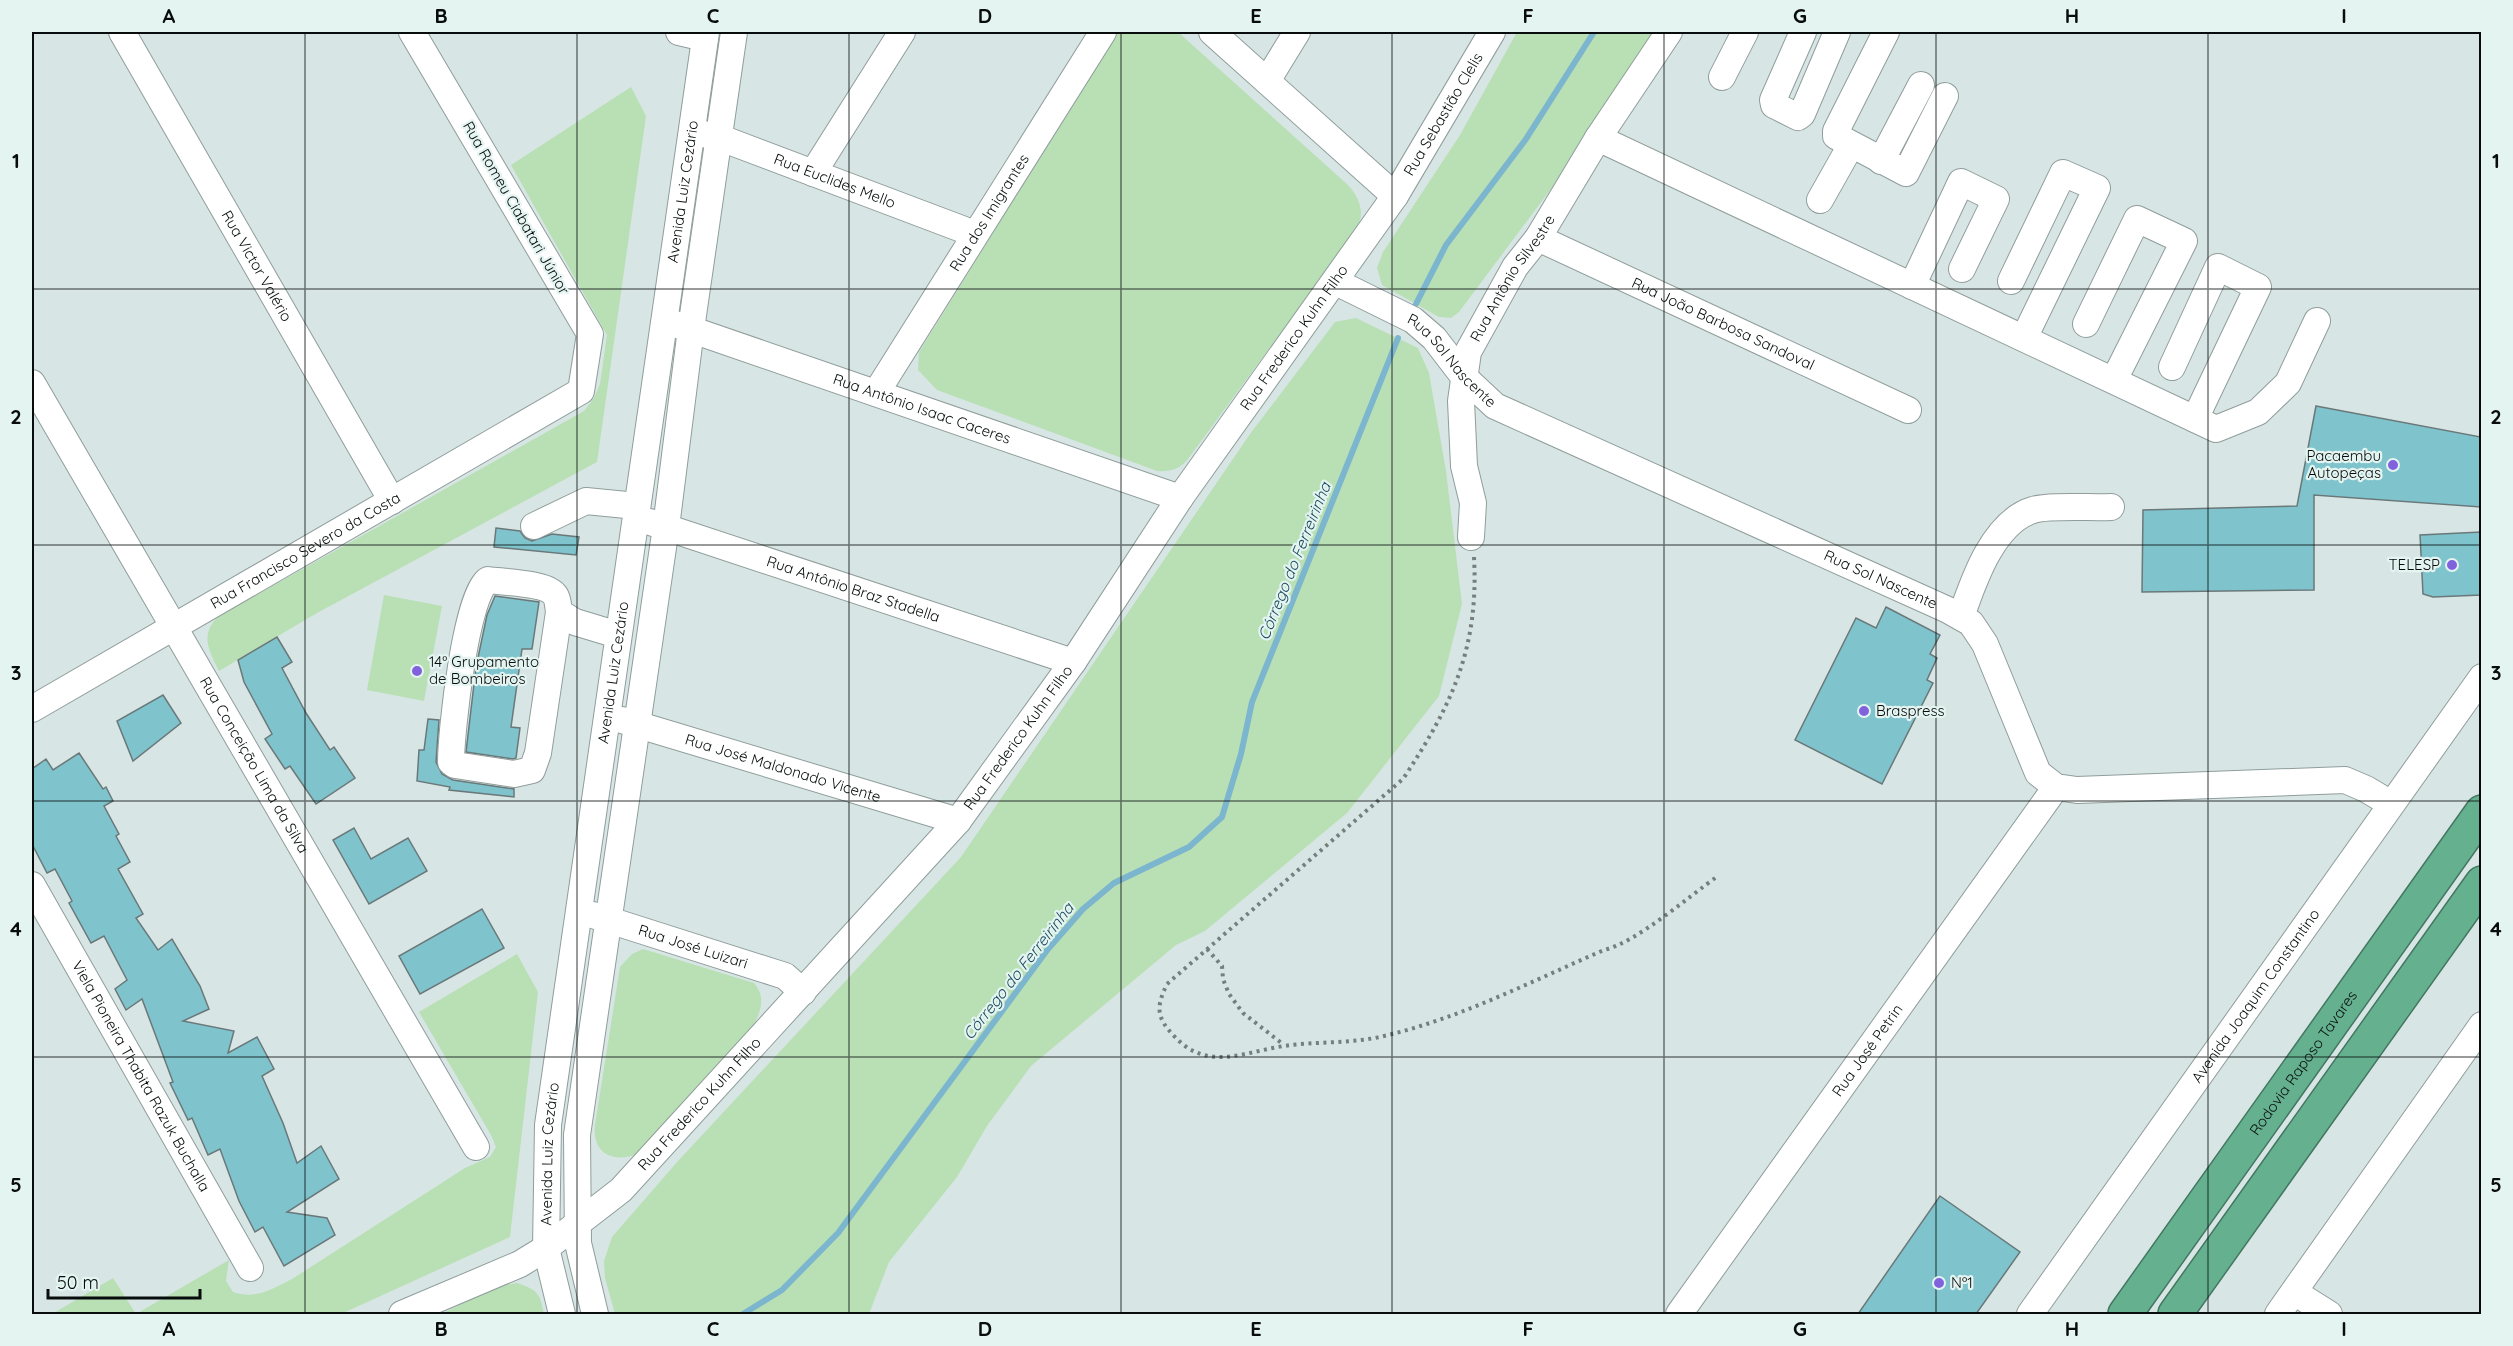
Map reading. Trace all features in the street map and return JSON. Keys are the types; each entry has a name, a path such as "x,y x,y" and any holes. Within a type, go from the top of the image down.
{"highway":[{"name":"Rodovia Raposo Tavares","path":"2125,1314 2481,812"},
{"path":"2175,1314 2481,883"}],"street":[{"name":"Rua Victor Valério","path":"122,32 392,501"},
{"name":"Rua Romeu Ciabatari Júnior","path":"412,32 590,334 581,391"},
{"path":"679,32 705,35"},
{"name":"Avenida Luiz Cezário","path":"595,1314 578,1243 577,1135 666,527 691,330 734,32"},
{"path":"813,173 902,32"},
{"name":"Rua dos Imigrantes","path":"876,393 1103,32"},
{"path":"1212,32 1395,196"},
{"path":"1267,81 1298,32"},
{"name":"Rua Sebastião Clelis","path":"1395,196 1492,32"},
{"name":"Rua Antônio Silvestre","path":"1471,537 1473,503 1464,466 1461,401 1468,352 1515,267 1538,238 1598,138 1669,32"},
{"path":"1722,77 1745,32"},
{"path":"1803,32 1773,100 1773,105 1798,117 1802,114 1838,32"},
{"path":"1886,32 1836,131 1836,136 1906,173 1945,96"},
{"name":"Avenida Luiz Cezário","path":"562,1314 546,1248 548,1125 705,35"},
{"path":"1881,161 1921,85"},
{"name":"Rua Euclides Mello","path":"691,132 718,137 975,234"},
{"path":"1598,138 2216,429 2258,412 2288,383 2317,321"},
{"path":"1820,200 1851,145"},
{"path":"2011,281 2063,173 2097,188 2024,338"},
{"path":"1912,286 1961,182 1996,199 1962,269"},
{"name":"Rua Frederico Kuhn Filho","path":"402,1314 520,1264 546,1248 621,1190 958,821 1073,662 1180,498 1336,282 1395,196"},
{"path":"2086,324 2137,219 2184,241 2114,380"},
{"name":"Rua João Barbosa Sandoval","path":"1538,238 1908,410"},
{"path":"2172,367 2218,267 2258,287 2195,419"},
{"name":"Rua Sol Nascente","path":"1336,282 1413,320 1434,338 1464,377 1495,405 1971,623 1984,644 2038,773 2056,787"},
{"name":"Rua Antônio Isaac Caceres","path":"664,320 1180,498"},
{"name":"Rua Conceição Lima da Silva","path":"32,383 476,1147"},
{"name":"Rua Francisco Severo da Costa","path":"32,710 581,391"},
{"name":"Rua Antônio Braz Stadella","path":"534,526 586,501 636,512 666,527 1073,662"},
{"path":"1961,617 1978,569 2001,534 2019,516 2034,509 2111,507"},
{"path":"560,612 538,753 532,770 514,774 455,765 451,762 451,736 469,620 482,584 488,580 552,591 557,597 560,612 575,622 620,624 652,620"},
{"name":"Avenida Joaquim Constantino","path":"2030,1314 2481,676"},
{"name":"Rua José Maldonado Vicente","path":"607,715 958,821"},
{"path":"2056,787 2076,790 2345,780 2391,804"},
{"name":"Rua José Petrin","path":"1679,1314 2056,787"},
{"name":"Viela Pioneira Thabita Razuk Buchalla","path":"32,885 250,1268"},
{"name":"Rua José Luizari","path":"579,911 784,976 803,992"},
{"path":"2278,1314 2481,1025"},
{"path":"2294,1292 2329,1314"}],"path":[{"path":"1471,537 1474,565 1472,631 1451,697 1429,739 1403,779 1167,984 1160,1000 1159,1012 1165,1026 1184,1047 1208,1057 1238,1056 1285,1046 1382,1037 1446,1019 1623,943 1718,876"},
{"path":"1207,949 1222,966 1223,979 1229,994 1243,1013 1285,1046"}],"green space":[{"path":"1118,32 1178,32 1348,185 1356,195 1361,211 1357,229 1188,459 1178,467 1166,471 1157,471 937,390 918,370 919,352"},
{"path":"1517,32 1668,32 1459,312 1451,318 1439,317 1382,285 1377,268 1383,252 1460,135"},
{"path":"631,87 646,116 597,462 317,613 219,671 209,650 208,636 209,629 219,616 584,411 594,398 600,384 607,335 511,165"},
{"path":"1356,318 1418,348 1429,373 1446,471 1462,604 1439,696 1347,813 1205,931 1176,945 1031,1066 987,1126 957,1177 889,1262 869,1314 615,1314 605,1278 604,1261 612,1237 678,1161 961,857 1250,434 1335,322"},
{"path":"384,595 442,606 424,701 367,690"},
{"path":"643,949 754,983 760,993 761,1004 754,1025 638,1154 629,1157 613,1157 601,1150 597,1143 595,1125 620,967 632,954"},
{"path":"517,954 538,992 510,1237 341,1314 136,1314 229,1260 226,1281 233,1292 249,1295 270,1290 292,1279 465,1168 490,1157 496,1147 491,1135 419,1012"},
{"path":"113,1278 136,1314 52,1314"},
{"path":"517,1283 530,1288 537,1294 544,1314 441,1314 498,1286"}],"building":[{"path":"2316,406 2481,437 2481,507 2314,495 2314,590 2142,592 2143,510 2297,506"},
{"path":"496,528 520,531 525,538 532,541 552,534 579,537 576,555 494,547"},
{"name":"TELESP","path":"2481,532 2481,595 2433,597 2423,594 2420,535"},
{"path":"495,596 539,602 532,649 522,649 511,727 520,728 516,758 513,759 466,752 476,667 487,615"},
{"name":"Braspress","path":"1886,607 1940,635 1930,654 1937,658 1927,680 1933,683 1882,784 1795,740 1856,618 1876,628"},
{"path":"277,637 292,662 282,668 306,713 330,750 334,747 355,778 316,804 290,766 285,769 265,739 272,734 244,682 238,660"},
{"path":"163,695 181,723 133,761 117,721"},
{"path":"428,719 439,720 436,762 442,774 453,780 514,789 514,797 449,790 450,787 417,781 419,750 424,750"},
{"path":"79,753 103,789 106,787 113,801 104,806 119,834 116,836 130,862 118,869 143,914 136,918 158,950 172,939 200,986 209,1009 183,1021 234,1031 228,1053 257,1037 274,1069 262,1076 283,1123 297,1163 321,1146 339,1179 287,1212 327,1218 335,1235 284,1266 263,1227 255,1232 239,1201 220,1149 208,1155 192,1118 188,1120 170,1083 173,1082 142,999 126,1010 115,989 127,980 104,936 91,943 69,903 72,901 55,869 47,873 32,844 32,769 46,759 53,770"},
{"path":"354,828 371,859 408,838 427,871 369,904 333,840"},
{"path":"482,909 504,948 420,994 399,956"},
{"name":"Nº1","path":"1940,1196 2020,1252 1976,1314 1858,1314"}],"waterway":[{"name":"Córrego do Ferreirinha","path":"1416,304 1446,245 1526,139 1594,32"},
{"name":"Córrego do Ferreirinha","path":"743,1314 782,1290 838,1233 1048,949 1083,909 1114,883 1189,847 1222,817 1241,754 1252,702 1398,338"}],"place":[{"name":"Pacaembu Autopeças","path":"2393,465"},
{"name":"TELESP","path":"2452,565"},
{"name":"14° Grupamento de Bombeiros","path":"417,671"},
{"name":"Braspress","path":"1864,711"},
{"name":"Nº1","path":"1939,1283"}]}
